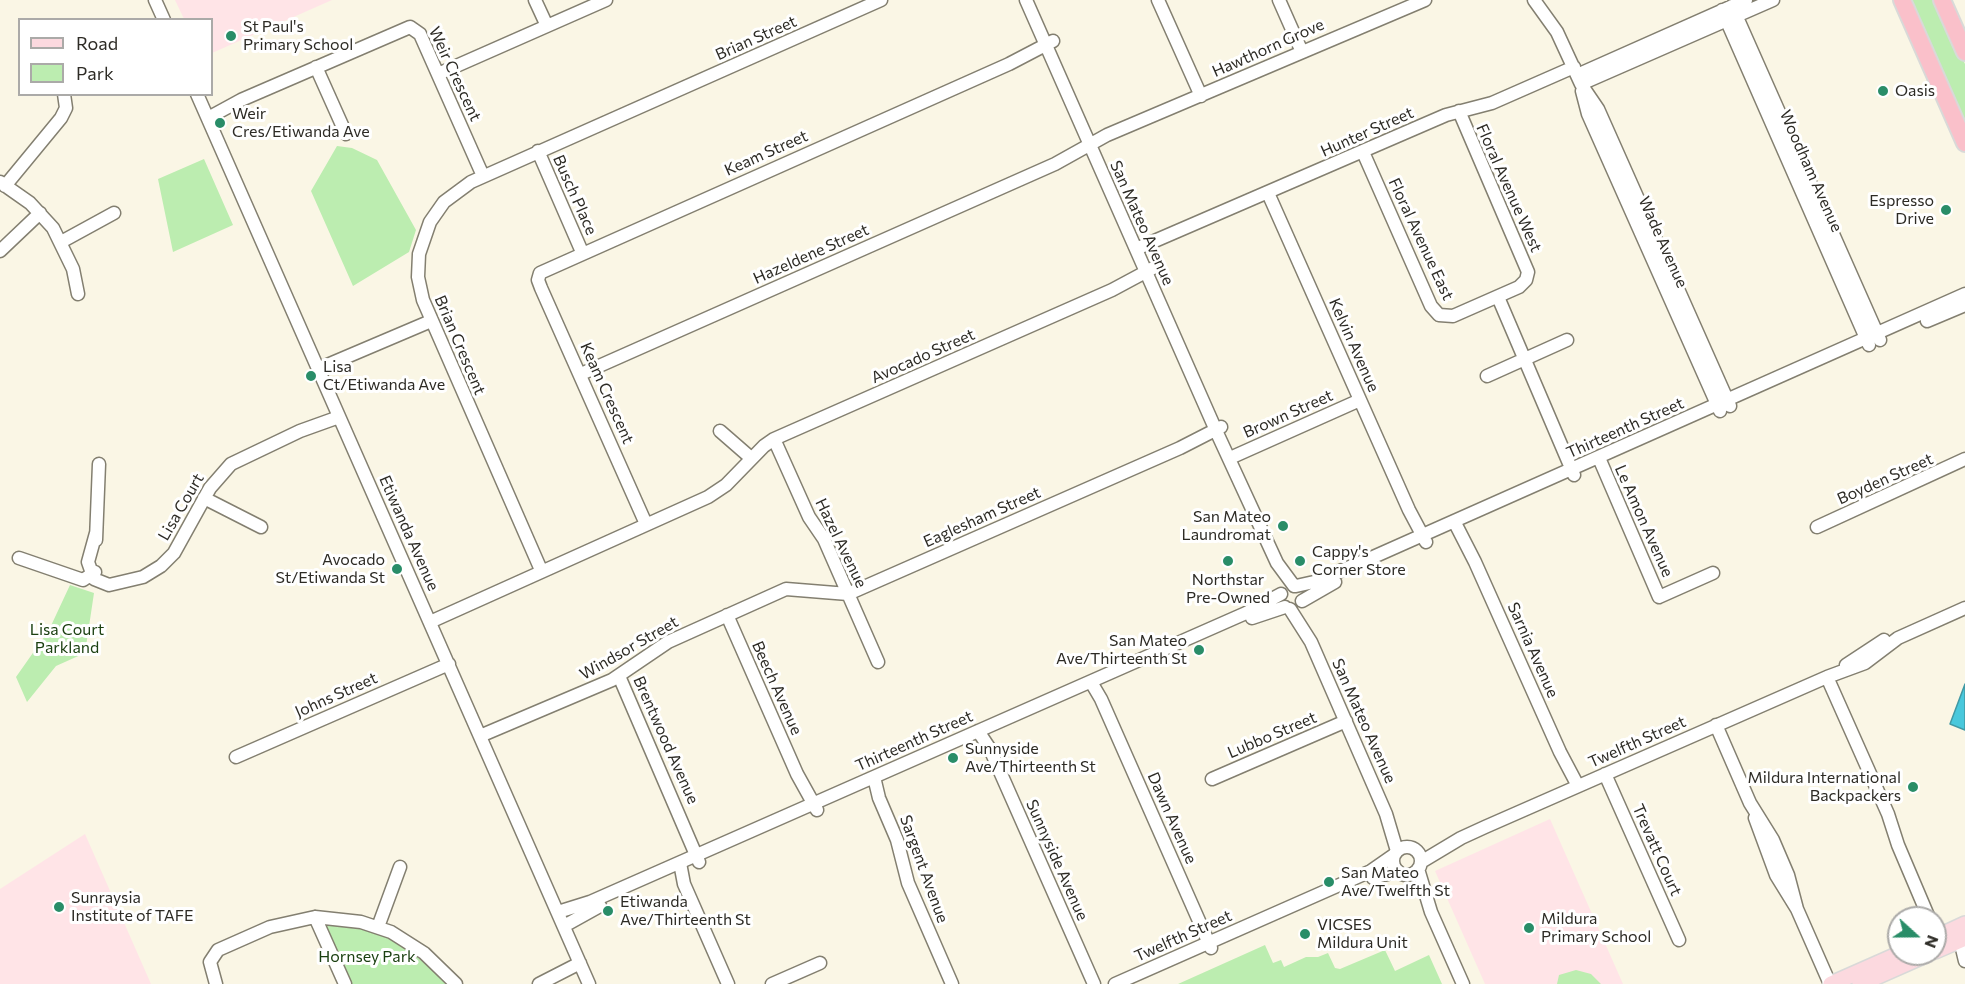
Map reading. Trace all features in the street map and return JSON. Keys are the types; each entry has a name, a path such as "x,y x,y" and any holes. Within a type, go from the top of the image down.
{"highway":[{"path":"1902,0 1965,143"},
{"path":"1942,0 1965,52"}],"main road":[{"path":"1947,938 1962,936"},
{"path":"1830,984 1887,959"},
{"path":"1860,984 1901,966"}],"street":[{"path":"156,0 163,18"},
{"path":"535,0 547,26"},
{"path":"438,74 606,0"},
{"name":"Brian Street","path":"644,105 881,0"},
{"name":"San Mateo Avenue","path":"1026,0 1050,46 1141,250 1288,589 1303,594 1302,602 1311,642 1404,851"},
{"name":"San Mateo Avenue","path":"1034,0 1050,46"},
{"path":"1158,0 1201,96"},
{"path":"1279,0 1302,52"},
{"name":"Hawthorn Grove","path":"1094,145 1302,52 1402,4 1425,0"},
{"name":"Wade Avenue","path":"1534,0 1557,32 1598,109 1724,406"},
{"name":"Hunter Street","path":"1729,13 1746,0"},
{"name":"Hunter Street","path":"1141,250 1459,111 1492,103 1578,75 1729,13 1773,0"},
{"name":"Woodham Avenue","path":"1729,13 1874,340"},
{"name":"Weir Crescent","path":"206,115 410,27 419,32 483,176"},
{"name":"Keam Street","path":"539,276 547,268 582,252 1050,46"},
{"path":"316,67 346,134"},
{"path":"64,96 66,108 61,118 2,184 40,213 61,242 74,269 78,294"},
{"name":"Etiwanda Avenue","path":"198,96 590,984"},
{"name":"Brian Crescent","path":"541,570 431,321 418,277 420,254 426,233 444,202 462,187 644,105"},
{"name":"Floral Avenue West","path":"1459,111 1528,272 1523,284 1498,297"},
{"name":"Hazeldene Street","path":"581,374 1094,145"},
{"name":"Busch Place","path":"538,151 582,252"},
{"name":"Floral Avenue East","path":"1363,152 1435,311 1444,317 1453,316 1498,297"},
{"name":"Kelvin Avenue","path":"1268,193 1422,540"},
{"path":"0,251 40,213"},
{"path":"61,242 114,213"},
{"name":"Avocado Street","path":"429,619 717,491 774,439 1150,273"},
{"name":"Keam Crescent","path":"539,276 541,288 646,524"},
{"name":"Thirteenth Street","path":"1874,340 1965,294"},
{"path":"1498,297 1575,472"},
{"name":"Thirteenth Street","path":"1095,684 1302,602 1336,581 1459,523 1874,340 1965,305"},
{"path":"319,371 431,321"},
{"path":"1487,376 1567,340"},
{"name":"Brown Street","path":"1230,458 1360,400"},
{"name":"Lisa Court","path":"92,573 103,579 123,582 143,577 167,560 180,543 215,479 231,464 338,413"},
{"path":"720,431 751,458"},
{"name":"Eaglesham Street","path":"793,589 848,594 1219,431"},
{"name":"Hazel Avenue","path":"774,439 809,518 821,533 878,662"},
{"name":"Boyden Street","path":"1817,527 1965,459"},
{"name":"Le Amon Avenue","path":"1600,461 1659,597 1713,573"},
{"path":"19,558 75,576 92,573 99,464"},
{"path":"204,498 261,527"},
{"name":"Sarnia Avenue","path":"1459,523 1575,787"},
{"name":"Thirteenth Street","path":"558,912 677,868 1095,684 1264,605 1288,589 1314,582 1422,540"},
{"name":"Windsor Street","path":"481,738 619,676 668,642 727,615 793,589"},
{"name":"San Mateo Avenue","path":"1288,589 1281,601 1311,642"},
{"name":"Twelfth Street","path":"1115,984 1383,873 1412,874 1461,838 1827,677 1877,644 1898,638 1965,608"},
{"name":"Beech Avenue","path":"727,615 812,808"},
{"name":"Johns Street","path":"236,757 449,664"},
{"name":"Brentwood Avenue","path":"619,676 700,858"},
{"path":"1827,677 1888,814 1898,845 1924,906"},
{"name":"Dawn Avenue","path":"1095,684 1210,946"},
{"name":"Lubbo Street","path":"1212,779 1346,721"},
{"path":"1716,725 1750,802 1777,878 1797,909 1830,984"},
{"name":"Sunnyside Avenue","path":"983,733 1094,984"},
{"name":"Trevatt Court","path":"1605,774 1679,940"},
{"name":"Sargent Avenue","path":"872,782 897,840 908,884 952,984"},
{"name":"Twelfth Street","path":"1132,984 1371,871 1404,851 1461,838"},
{"path":"1431,912 1394,864 1404,851 1420,866 1431,912 1463,984"},
{"path":"378,927 400,867"},
{"path":"677,868 728,984"},
{"name":"Thirteenth Street","path":"564,926 591,910 677,868"},
{"path":"315,917 345,984"},
{"path":"216,984 210,962 218,950 270,927 315,917 346,919 378,927 414,945 456,984"},
{"path":"1962,936 1965,961"},
{"path":"772,984 820,963"},
{"path":"543,982 581,965"}],"shaded area":[{"name":"St Paul's Primary School","path":"175,0 332,0 213,53 213,18 184,18"},
{"name":"Mildura Primary School","path":"1550,819 1623,984 1485,984 1435,871"},
{"name":"Sunraysia Institute of TAFE","path":"85,834 151,984 0,984 0,889"}],"green space":[{"path":"1907,0 1937,0 1965,64 1965,132"},
{"path":"337,146 352,148 377,160 416,230 409,252 353,286 311,191"},
{"path":"204,159 233,225 173,252 158,179"},
{"name":"Lisa Court Parkland","path":"70,585 94,593 85,653 56,666 27,702 16,677 49,630"},
{"name":"Hornsey Park","path":"325,924 373,929 412,949 450,984 349,984"},
{"path":"1265,945 1273,963 1281,960 1284,967 1306,957 1318,957 1328,953 1335,968 1340,969 1385,950 1395,971 1429,955 1442,984 1178,984"},
{"path":"1576,970 1591,974 1601,984 1557,984 1559,975"}],"water":[{"path":"1965,684 1965,730 1950,724"}],"place":[{"name":"St Paul's Primary School","path":"231,36"},
{"name":"Oasis","path":"1883,91"},
{"name":"Weir Cres/Etiwanda Ave","path":"220,123"},
{"name":"Espresso Drive","path":"1946,210"},
{"name":"Lisa Ct/Etiwanda Ave","path":"311,376"},
{"name":"San Mateo Laundromat","path":"1283,526"},
{"name":"Northstar Pre-Owned","path":"1228,561"},
{"name":"Cappy's Corner Store","path":"1300,561"},
{"name":"Avocado St/Etiwanda St","path":"397,569"},
{"name":"San Mateo Ave/Thirteenth St","path":"1199,650"},
{"name":"Sunnyside Ave/Thirteenth St","path":"953,758"},
{"name":"Mildura International Backpackers","path":"1913,787"},
{"name":"San Mateo Ave/Twelfth St","path":"1329,882"},
{"name":"Sunraysia Institute of TAFE","path":"59,907"},
{"name":"Etiwanda Ave/Thirteenth St","path":"608,911"},
{"name":"Mildura Primary School","path":"1529,928"},
{"name":"VICSES Mildura Unit","path":"1305,934"}]}
